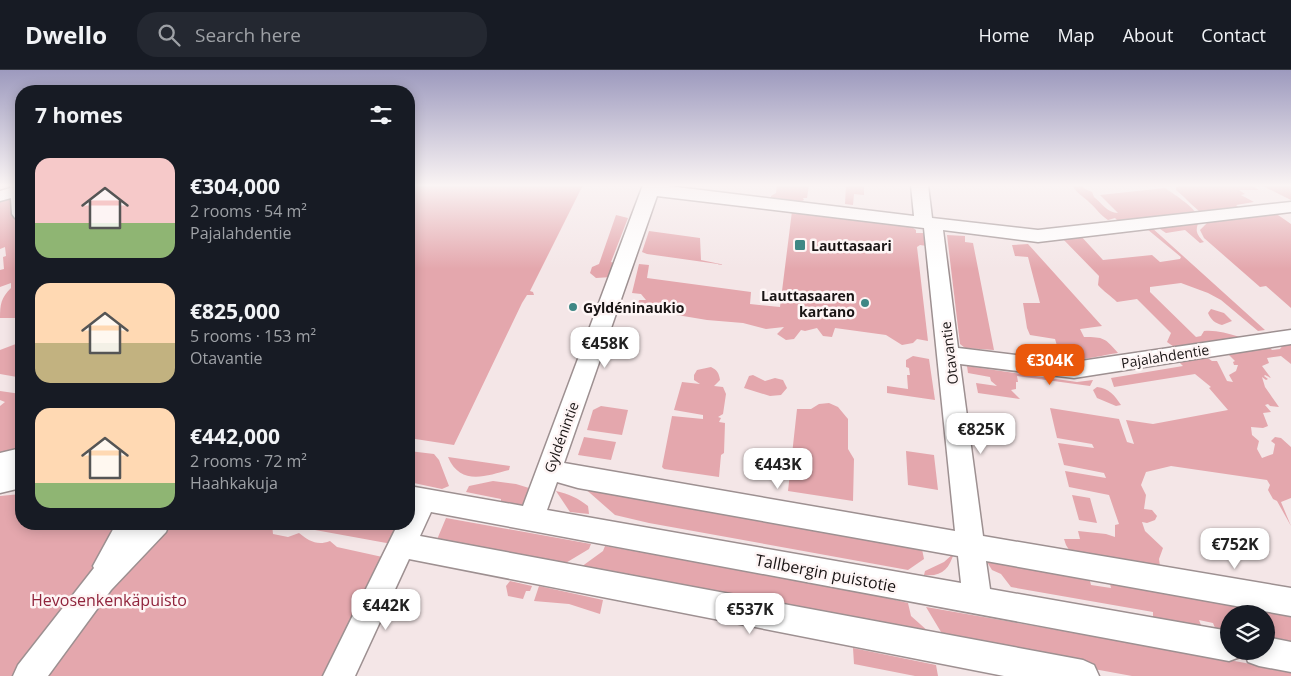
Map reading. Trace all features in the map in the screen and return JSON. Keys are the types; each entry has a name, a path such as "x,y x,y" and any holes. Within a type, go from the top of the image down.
{"street":[{"name":"Gyldénintie","path":"531,519 641,213"},
{"path":"848,213 1038,236 1236,213"},
{"name":"Otavantie","path":"926,213 949,355 977,601"},
{"name":"Pajalahdentie","path":"949,355 1074,370 1291,337"},
{"path":"0,463 15,459"},
{"path":"549,469 578,477 1291,602"},
{"path":"0,482 15,478"},
{"name":"Tallbergin puistotie","path":"416,498 1220,644"},
{"path":"101,581 126,530"},
{"path":"29,676 101,581 150,530"},
{"name":"Tallbergin puistotie","path":"339,676 402,545 406,530"},
{"path":"402,545 983,667 1083,676"},
{"path":"1275,654 1291,657"}],"green space":[{"path":"0,213 15,213 15,318 0,318 2,302 11,288 11,283 0,287 0,270 4,269 3,257 6,256 5,247 0,249"},
{"path":"415,213 569,213 530,291 534,295 527,295 522,303 454,445 415,439"},
{"path":"792,213 811,213 909,225 916,230 916,233 925,233 927,246 920,245 917,247 928,341 917,339 913,343 902,345 886,335 835,328 832,337 823,336 817,328 801,330 794,339 786,340 777,334 784,327 766,329 743,323 707,320 665,313 658,309 638,304 639,300 646,300 641,294 632,293 639,264 649,265 647,278 751,292 750,304 780,307"},
{"path":"1100,213 1196,213 1198,218 1197,233 1204,242 1200,243 1185,230 1166,233 1157,227 1151,227 1265,330 1258,331 1221,300 1181,283 1150,287 1150,292 1196,337 1201,336 1204,331 1212,331 1236,336 1269,347 1272,350 1280,349 1283,345 1291,345 1291,364 1281,356 1267,358 1269,363 1262,366 1271,378 1265,375 1268,379 1266,380 1262,377 1265,387 1279,407 1265,405 1271,412 1263,413 1268,426 1263,428 1251,427 1252,435 1259,441 1257,449 1262,458 1273,454 1275,444 1271,441 1275,437 1281,438 1291,447 1291,498 1281,502 1291,526 1277,501 1273,499 1268,490 1270,485 1267,480 1171,466 1146,472 1141,485 1146,495 1144,509 1152,510 1157,516 1155,520 1147,523 1142,522 1145,531 1163,548 1159,559 1160,566 1125,560 1123,562 1078,564 1066,545 1064,539 1080,539 1078,531 1106,534 1115,537 1115,525 1119,524 1109,495 1069,487 1065,471 1106,478 1104,473 1064,465 1058,443 1094,448 1092,444 1057,438 1050,408 1119,419 1127,442 1134,444 1126,420 1153,424 1228,410 1209,388 1211,387 1195,374 1114,387 1111,378 1183,366 1177,360 1177,349 1167,342 1171,333 1137,299 1117,302 1102,289 1098,285 1099,276 1060,236 1079,234 1103,260 1152,255 1160,262 1180,259 1181,257 1147,229 1120,223 1115,218 1108,220","holes":["1224,350 1235,361 1233,362 1234,365 1238,365 1236,371 1229,375 1233,382 1227,381 1217,361 1212,361 1205,356"]},
{"path":"1202,213 1267,213 1278,215 1291,224 1291,308 1266,286 1260,287 1204,238 1200,230 1207,223 1208,218"},
{"path":"616,215 628,218 611,262 614,263 612,277 596,278 590,273 592,267 599,264"},
{"path":"649,231 700,238 701,260 725,265 642,252"},
{"path":"947,235 965,236 965,242 973,243 994,350 965,348 960,344"},
{"path":"1028,244 1102,326 1080,329 1084,337 1104,339 1118,353 1076,360 1059,358 1051,355 1052,350 1058,349 1055,339 1030,335 1023,303 1040,303 1028,257 1015,256 1012,245"},
{"path":"1211,309 1224,313 1232,321 1222,325 1215,322 1208,313"},
{"path":"15,344 15,377 0,374 0,350"},
{"path":"913,356 929,359 935,400 887,393 887,386 908,389 907,375 910,375 909,368 906,367 906,360"},
{"path":"967,366 1077,382 1093,380 1090,386 1017,376 1016,389 1011,390 1020,399 978,393 976,383 997,386 991,381 990,377 968,373"},
{"path":"711,367 715,369 720,380 714,386 723,387 726,394 723,414 718,417 721,418 719,422 725,423 724,453 721,455 719,477 664,469 662,467 672,416 703,419 703,415 674,410 682,382 700,384 694,380 697,370"},
{"path":"753,375 765,381 775,378 783,380 787,388 781,395 770,396 744,388 749,376"},
{"path":"1097,387 1108,391 1121,405 1116,406 1097,398 1093,390"},
{"path":"0,391 15,393 15,451 0,460 0,406 5,402 0,400"},
{"path":"829,403 838,407 848,419 848,449 854,459 853,501 788,491 797,409 811,409 819,404"},
{"path":"601,406 628,410 622,435 587,430 593,410"},
{"path":"584,437 616,442 611,460 578,455"},
{"path":"906,451 934,455 938,490 908,485"},
{"path":"415,452 434,454 439,460 449,486 442,489 415,483"},
{"path":"448,457 510,466 509,470 474,477 459,472"},
{"path":"493,481 529,488 527,492 530,498 521,507 501,504 501,499 466,492 469,486"},
{"path":"582,486 922,549 924,559 908,570 649,523 615,515"},
{"path":"556,491 565,493 584,503 588,506 589,514 570,512"},
{"name":"Hevosenkenkäpuisto","path":"15,495 15,530 273,530 273,534 288,537 299,533 313,542 330,541 337,547 387,558 326,676 0,676 0,496"},
{"path":"1072,495 1090,498 1097,523 1079,520"},
{"path":"446,518 591,544 589,549 564,564 436,542"},
{"path":"315,530 399,530 392,544"},
{"path":"605,546 836,586 908,603 911,616 929,632 581,567 603,551"},
{"path":"954,553 944,571 936,575 924,575 925,571 944,562"},
{"path":"991,557 1088,573 1091,585 1111,588 1108,576 1274,605 1220,605 1220,636 1213,623 1199,620 1203,630 1153,619 1153,612 1011,587 1001,574 992,570 987,562"},
{"path":"510,581 532,586 530,591 526,591 523,599 508,596 506,586"},
{"path":"539,586 603,600 600,614 569,604 534,601"},
{"path":"1275,605 1291,608 1291,658 1275,651"},
{"path":"926,607 1240,662 1291,672 1291,676 1132,676 947,642"},
{"path":"853,648 936,665 938,676 915,676 854,664"}],"place":[{"name":"Lauttasaari","path":"800,245"},
{"name":"Lauttasaaren kartano","path":"865,303"},
{"name":"Gyldéninaukio","path":"573,307"}]}
